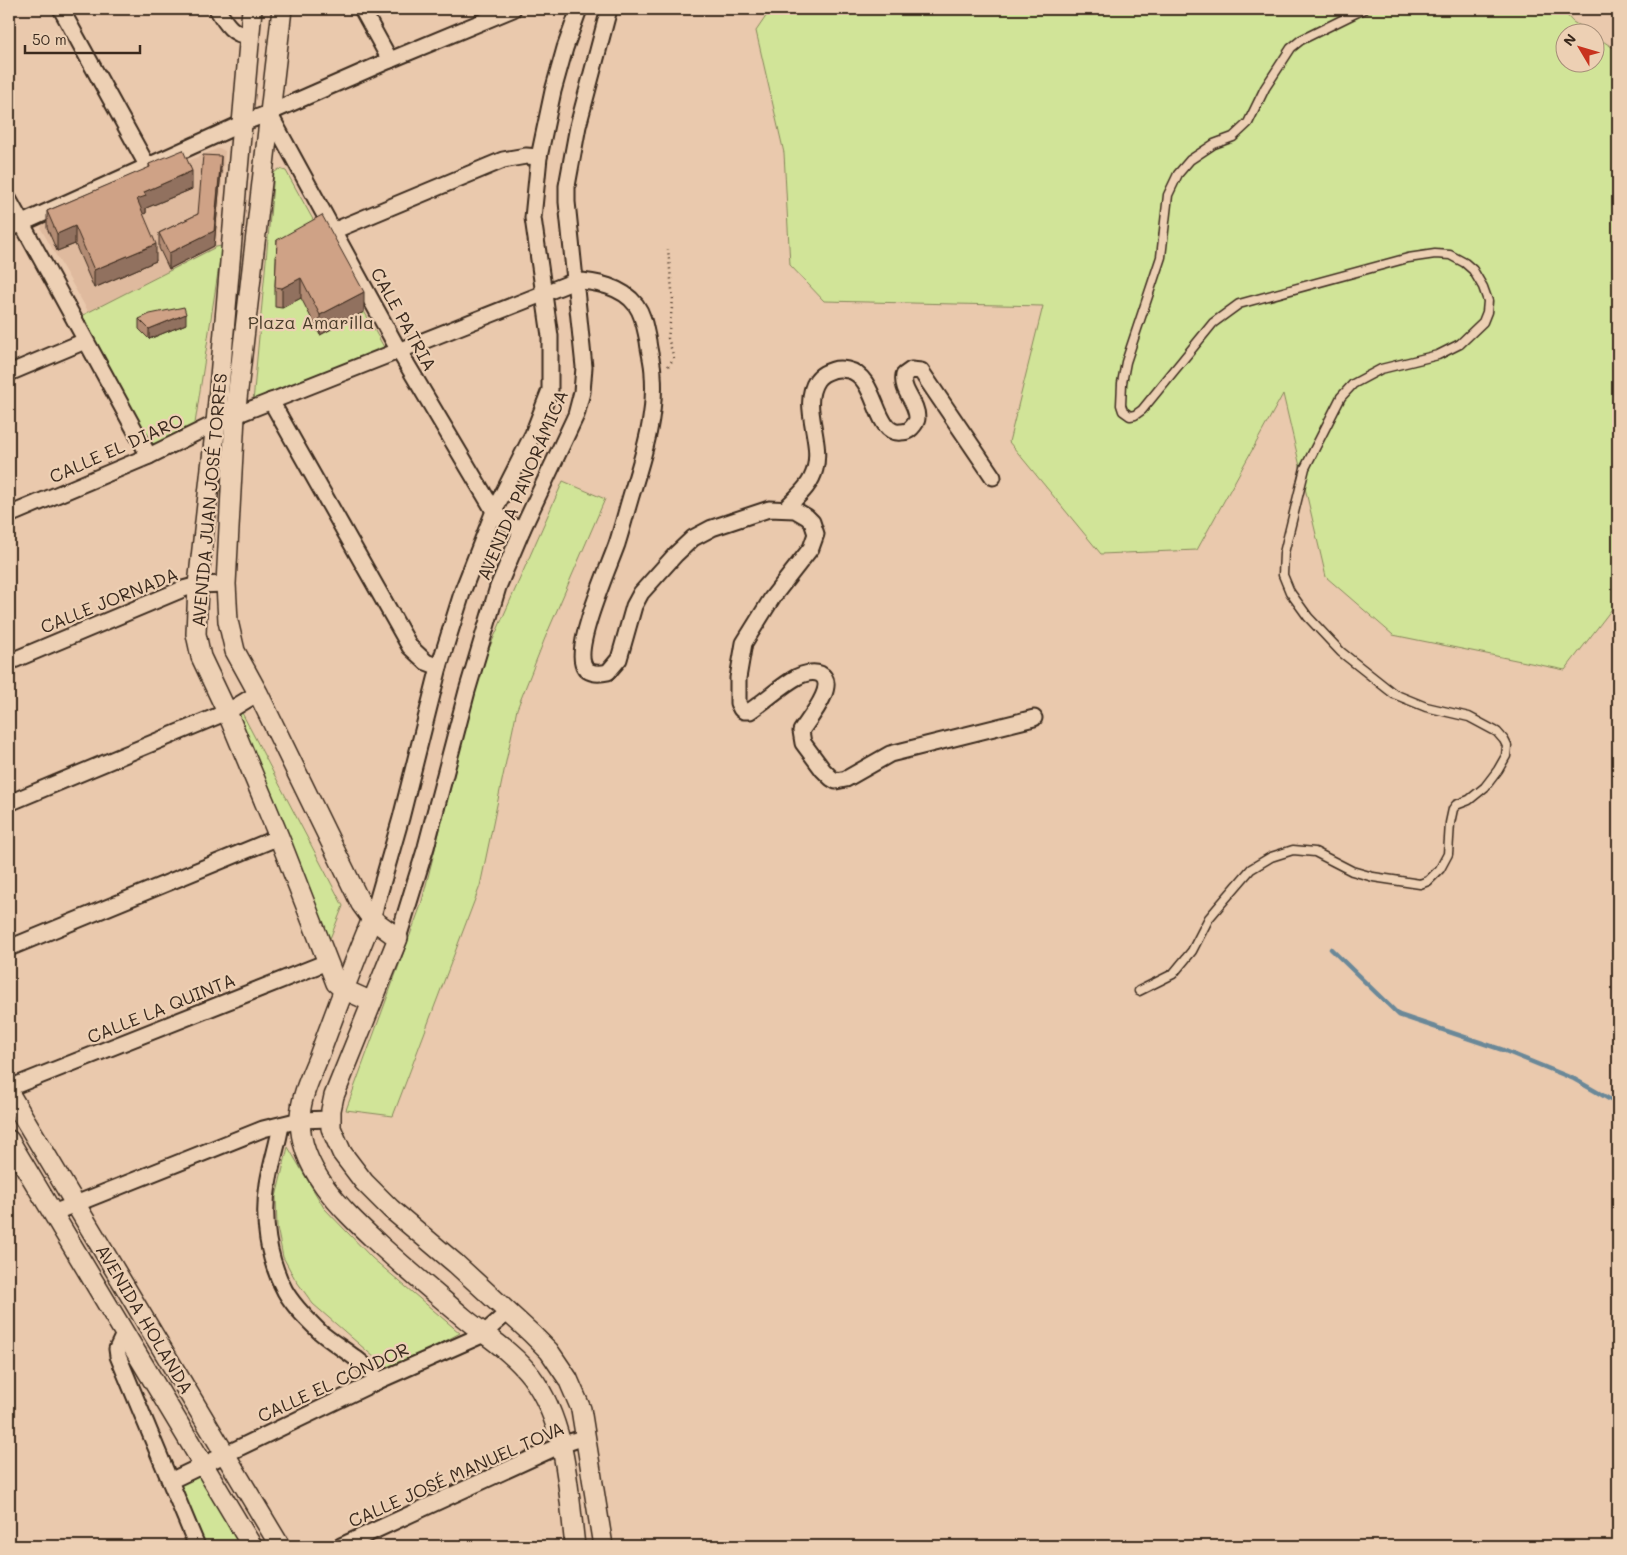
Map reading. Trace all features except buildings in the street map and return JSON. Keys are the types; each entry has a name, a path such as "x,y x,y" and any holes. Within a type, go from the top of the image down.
{"street":[{"path":"61,9 148,167"},
{"path":"217,9 225,23 233,31 243,36 249,36"},
{"name":"AVENIDA JUAN JOSÉ TORRES","path":"252,9 216,423 198,585 196,634 201,657 278,837 327,962 336,983 343,989"},
{"name":"AVENIDA JUAN JOSÉ TORRES","path":"282,9 235,416 226,584 230,636 235,651 258,693 361,904 372,919 398,938"},
{"path":"362,9 390,60"},
{"path":"15,226 243,123 513,9"},
{"name":"AVENIDA PANORÁMICA","path":"372,919 401,818 439,667 463,590 494,511 534,434 550,390 550,336 534,218 539,157 553,91 565,48 579,9"},
{"name":"AVENIDA PANORÁMICA","path":"398,938 426,847 467,692 498,588 522,530 576,414 582,392 584,367 567,186 578,126 609,9"},
{"name":"CALE PATRIA","path":"269,113 399,351 494,511 504,522 522,530"},
{"path":"333,231 502,160 526,156 539,157"},
{"path":"9,200 15,226 85,341 149,456"},
{"path":"575,281 590,281 604,285 627,296 636,306 644,322 653,374 649,436 617,543 584,636 582,654 583,665 587,670 598,674 608,672 619,659 634,606 641,592 693,538 712,528 769,509 788,509 795,510 808,517 816,534 811,548 772,598 744,643 738,678 738,703 741,709 750,711 796,678 810,673 819,674 824,678 825,692 801,731 802,743 823,770 836,781 846,779 890,754 1034,718"},
{"name":"CALLE EL DIARO","path":"9,515 149,456 216,423 575,281"},
{"path":"9,373 85,341"},
{"path":"788,509 788,506 807,486 815,469 817,444 810,399 811,392 818,378 824,373 839,368 854,371 866,381 884,422 891,431 897,433 908,431 917,418 915,407 902,383 904,375 911,370 920,371 993,477"},
{"path":"271,402 410,647 426,662 439,667"},
{"name":"CALLE JORNADA","path":"9,662 183,589 198,585 226,584"},
{"path":"9,803 226,712 258,693"},
{"path":"9,948 278,837"},
{"path":"372,919 343,989 301,1104 302,1140 311,1163 323,1184 343,1211 402,1266 512,1354 531,1376 556,1420 575,1546"},
{"path":"398,938 334,1096 330,1119 331,1128 342,1153 364,1182 391,1209 456,1264 549,1351 568,1380 581,1409 603,1546"},
{"name":"CALLE LA QUINTA","path":"9,1088 327,962"},
{"path":"343,989 372,1002"},
{"name":"AVENIDA HOLANDA","path":"9,1092 280,1546"},
{"path":"53,1213 263,1130 300,1120 330,1119"},
{"path":"281,1124 273,1156 266,1200 266,1223 277,1272 286,1291 304,1315 321,1332 372,1372 378,1380"},
{"name":"AVENIDA HOLANDA","path":"10,1144 252,1546"},
{"name":"CALLE EL CÓNDOR","path":"170,1481 378,1380 485,1333 508,1312"},
{"path":"124,1334 117,1349 118,1356 197,1546"},
{"name":"CALLE JOSÉ MANUEL TOVA","path":"341,1546 561,1445 585,1437"}],"lane":[{"path":"1139,991 1173,974 1192,951 1209,918 1252,869 1271,857 1293,850 1315,852 1352,871 1373,877 1420,884 1428,881 1440,869 1448,854 1450,823 1456,805 1468,800 1485,787 1506,756 1507,746 1497,732 1469,717 1426,707 1394,694 1341,652 1308,617 1290,592 1283,575 1284,553 1305,468 1341,397 1353,384 1380,370 1438,356 1460,344 1483,322 1487,312 1488,301 1483,287 1473,270 1450,255 1436,254 1408,258 1239,304 1213,323 1142,410 1130,416 1121,406 1122,383 1126,362 1161,257 1168,195 1178,174 1190,160 1214,144 1233,136 1248,123 1266,88 1291,48 1301,40 1364,9"}],"path":[{"path":"653,374 663,370 674,358 668,338 673,300 668,249"}],"shaded area":[{"path":"219,148 225,151 216,247 89,313 41,229 43,222"}],"green space":[{"path":"771,9 1561,9 1573,22 1554,22 1554,72 1604,72 1604,42 1618,51 1618,601 1565,670 1393,635 1326,577 1283,394 1197,550 1101,554 1009,442 1043,306 824,301 790,265 784,153 756,31"},
{"name":"Plaza Amarilla","path":"279,169 286,171 385,349 253,402 274,173"},
{"name":"Plaza Amarilla","path":"222,246 194,430 157,445 150,442 79,317 216,247"},
{"path":"563,481 605,499 545,638 517,709 480,886 393,1116 346,1110 421,905 480,669"},
{"path":"241,711 343,906 325,951 231,718"},
{"path":"288,1147 324,1208 372,1258 460,1333 390,1371 313,1304 295,1279 283,1257 277,1227 276,1197"},
{"path":"201,1474 246,1546 206,1546 180,1485 183,1480"}],"waterway":[{"path":"1331,949 1399,1015 1503,1050 1574,1079 1618,1104"}]}
